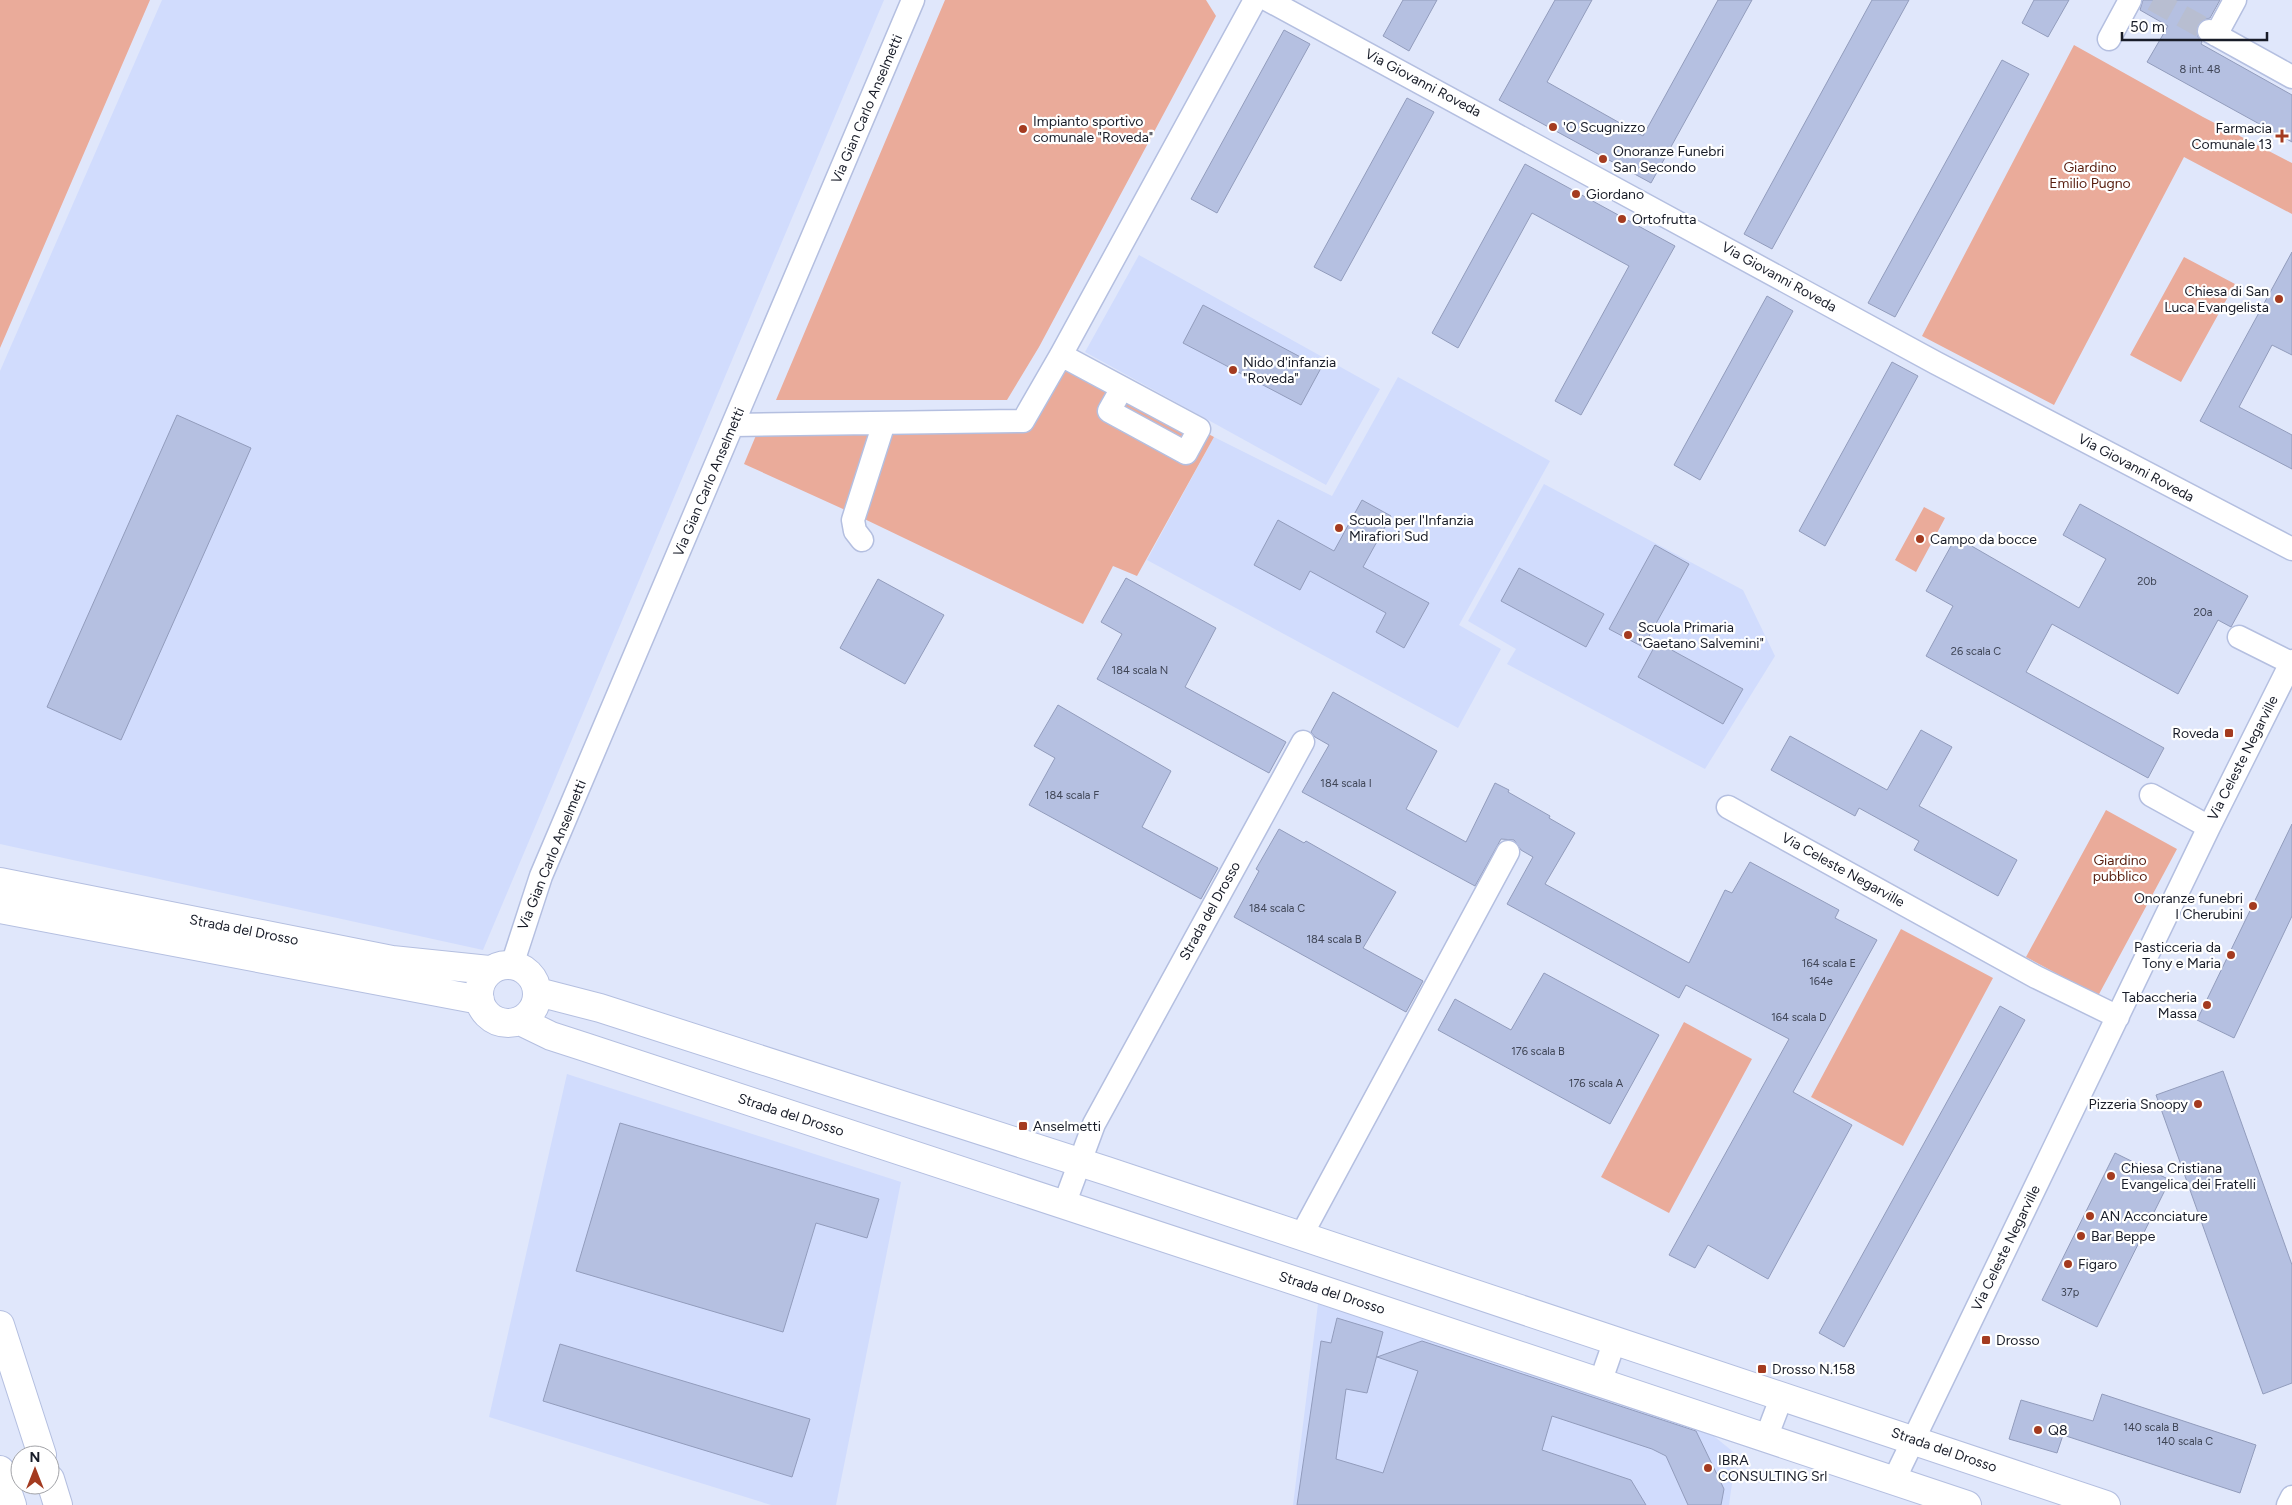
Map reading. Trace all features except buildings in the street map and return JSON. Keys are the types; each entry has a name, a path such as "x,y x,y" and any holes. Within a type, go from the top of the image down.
{"main road":[{"name":"Strada del Drosso","path":"0,882 392,960 461,969 500,968"},
{"name":"Strada del Drosso","path":"0,909 480,1000"},
{"path":"500,968 523,969 533,980 538,992 532,1011 520,1021 506,1023 495,1019 484,1011 480,1000 480,988 500,968"},
{"name":"Strada del Drosso","path":"538,992 609,1011 1079,1162 2106,1505"},
{"name":"Strada del Drosso","path":"520,1021 551,1036 585,1048 1967,1505"},
{"path":"0,1325 39,1445"},
{"path":"0,1470 12,1505"}],"street":[{"name":"Via Gian Carlo Anselmetti","path":"500,968 541,876 913,0"},
{"path":"733,425 1023,420 1061,355 1255,0"},
{"name":"Via Giovanni Roveda","path":"1268,0 1936,363 2292,550"},
{"path":"2109,39 2130,0"},
{"path":"2235,0 2212,33 2292,76"},
{"path":"1061,355 1122,388"},
{"path":"862,540 855,531 853,520 884,423"},
{"name":"Via Celeste Negarville","path":"1894,1480 2209,827 2291,662 2239,637"},
{"name":"Strada del Drosso","path":"1064,1205 1094,1124 1303,742"},
{"name":"Via Celeste Negarville","path":"2151,795 2209,827"},
{"name":"Via Celeste Negarville","path":"1728,807 2036,977 2118,1017"},
{"path":"1301,1236 1508,852"},
{"path":"1600,1383 1615,1340"},
{"path":"1766,1438 1782,1396"},
{"path":"2288,1505 2292,1497"}],"shaded area":[{"path":"162,0 884,0 483,950 0,844 0,371"},
{"name":"Nido d'infanzia \"Roveda\"","path":"1139,255 1380,389 1326,485 1085,352"},
{"name":"Scuola per l'Infanzia Mirafiori Sud","path":"1398,377 1550,461 1459,625 1501,649 1458,728 1147,560 1214,437 1332,496"},
{"name":"Scuola Primaria \"Gaetano Salvemini\"","path":"1544,484 1743,590 1775,656 1705,769 1507,664 1516,649 1468,621"},
{"path":"567,1074 901,1182 836,1505 771,1505 489,1417"},
{"path":"1318,1304 1700,1425 1736,1454 1729,1505 1293,1505"}],"green space":[{"path":"0,0 150,0 0,348"},
{"name":"Impianto sportivo comunale \"Roveda\"","path":"945,0 1206,0 1216,16 1039,347 1007,400 776,400"},
{"name":"Giardino Emilio Pugno","path":"2074,45 2203,117 2292,163 2292,214 2184,157 2054,405 1922,336"},
{"path":"2184,257 2235,284 2181,382 2130,355"},
{"path":"1070,360 1214,437 1137,576 1113,566 1083,624 854,514 744,464 757,433 1028,430"},
{"name":"Campo da bocce","path":"1924,507 1945,518 1916,572 1895,560"},
{"name":"Giardino pubblico","path":"2106,810 2177,849 2098,996 2026,957"},
{"path":"1901,929 1993,978 1903,1146 1811,1097"},
{"path":"1684,1022 1752,1059 1669,1213 1601,1177"}],"tunnel":[{"path":"2153,0 2209,31"}],"place":[{"name":"'O Scugnizzo","path":"1553,127"},
{"name":"Impianto sportivo comunale \"Roveda\"","path":"1023,129"},
{"name":"Farmacia Comunale 13","path":"2282,136"},
{"name":"Onoranze Funebri San Secondo","path":"1603,159"},
{"name":"Giordano","path":"1576,194"},
{"name":"Ortofrutta","path":"1622,219"},
{"name":"Chiesa di San Luca Evangelista","path":"2279,299"},
{"name":"Nido d'infanzia \"Roveda\"","path":"1233,370"},
{"name":"Scuola per l'Infanzia Mirafiori Sud","path":"1339,528"},
{"name":"Campo da bocce","path":"1920,539"},
{"name":"Scuola Primaria \"Gaetano Salvemini\"","path":"1628,635"},
{"name":"Roveda","path":"2229,733"},
{"name":"Onoranze funebri I Cherubini","path":"2253,906"},
{"name":"Pasticceria da Tony e Maria","path":"2231,955"},
{"name":"Tabaccheria Massa","path":"2207,1005"},
{"name":"Pizzeria Snoopy","path":"2198,1104"},
{"name":"Anselmetti","path":"1023,1126"},
{"name":"Chiesa Cristiana Evangelica dei Fratelli","path":"2111,1176"},
{"name":"AN Acconciature","path":"2090,1216"},
{"name":"Bar Beppe","path":"2081,1236"},
{"name":"Figaro","path":"2068,1264"},
{"name":"Drosso","path":"1986,1340"},
{"name":"Drosso N.158","path":"1762,1369"},
{"name":"Q8","path":"2038,1430"},
{"name":"IBRA CONSULTING Srl","path":"1708,1468"}]}
